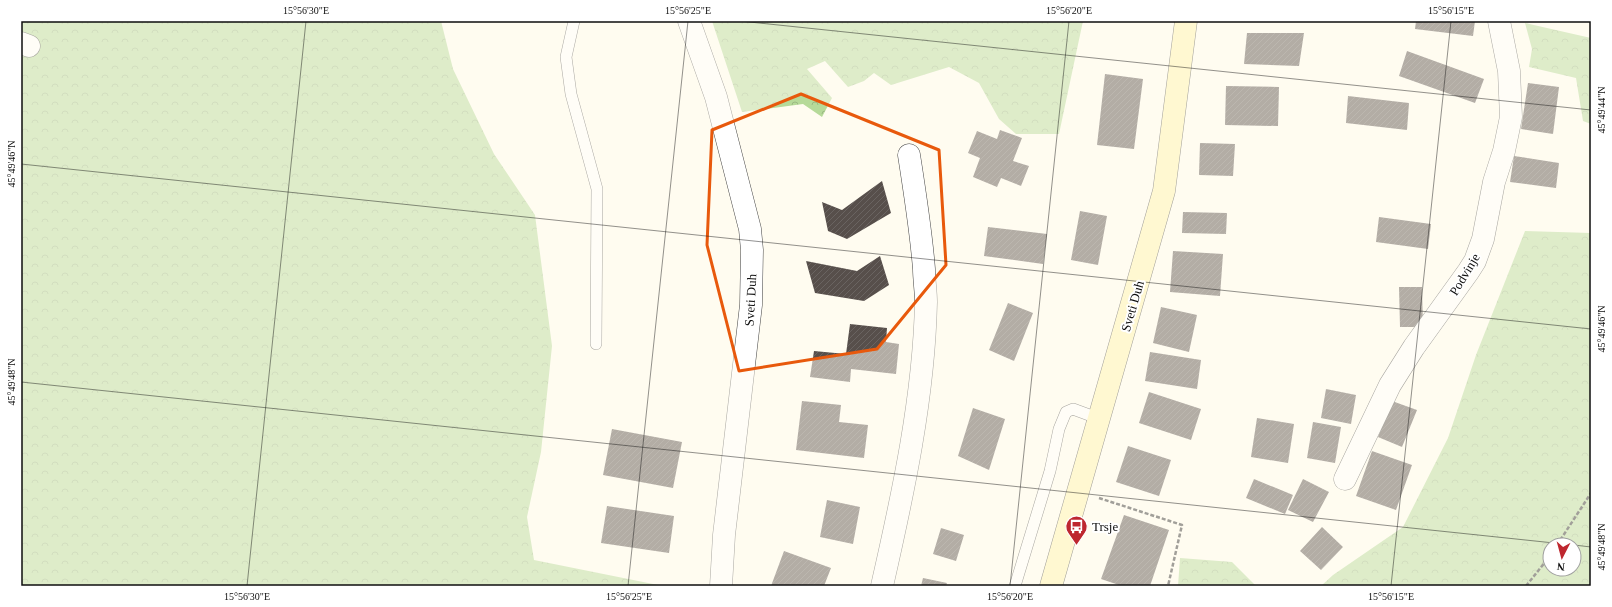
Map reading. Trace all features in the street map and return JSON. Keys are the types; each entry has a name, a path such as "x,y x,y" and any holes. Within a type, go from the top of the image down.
{"main road":[{"name":"Sveti Duh","path":"1051,586 1164,191 1186,21"}],"street":[{"name":"Sveti Duh","path":"689,21 716,97 750,229 752,250 751,305 724,535 721,586"},
{"name":"Podvinje","path":"1345,479 1390,385 1414,347 1468,272 1475,261 1483,239 1494,182 1504,151 1511,117 1509,71 1499,21"},
{"path":"882,586 911,446 922,361 926,301 921,232 908,155"}],"lane":[{"path":"574,21 566,57 571,94 597,189 596,344"},
{"path":"1015,586 1050,471 1059,429 1066,412 1073,409 1100,419"}],"path":[{"path":"1562,537 1591,493"},
{"path":"1102,499 1182,525 1168,586"},
{"path":"1526,586 1542,566"}],"highlighted area":[{"path":"801,94 939,150 946,265 877,349 739,371 707,245 712,130"}],"green space":[{"path":"21,21 441,21 453,69 494,154 535,215 552,346 541,452 527,517 534,560 663,586 21,586"},
{"path":"712,21 1083,21 1059,134 1016,134 999,119 979,83 949,67 891,85 874,73 864,81 848,87 825,61 807,69 832,98 822,117 803,104 742,112"},
{"path":"1525,23 1591,38 1591,124 1583,121 1576,78 1529,67 1532,49"},
{"path":"1525,231 1591,233 1591,586 1321,586 1333,575 1403,527 1448,438 1476,355"},
{"path":"1180,558 1232,562 1256,586 1178,586"}],"building":[{"path":"1416,21 1475,21 1473,36 1415,29"},
{"path":"1247,33 1304,33 1299,66 1244,64"},
{"path":"1407,51 1484,79 1475,103 1399,76"},
{"path":"1105,74 1143,79 1134,149 1097,145"},
{"path":"1528,83 1559,87 1553,134 1521,129"},
{"path":"1226,86 1279,87 1278,126 1225,125"},
{"path":"1348,96 1409,103 1407,130 1346,123"},
{"path":"1000,130 1022,138 1013,161 1029,166 1021,186 1001,178 997,187 973,177 980,158 968,153 977,131 997,139"},
{"path":"1200,143 1235,144 1233,176 1199,175"},
{"path":"1514,156 1559,163 1556,188 1510,182"},
{"path":"882,181 891,213 847,239 828,231 822,202 842,210"},
{"path":"1080,211 1107,216 1098,265 1071,260"},
{"path":"1183,212 1227,213 1226,234 1182,233"},
{"path":"1379,217 1431,224 1428,249 1376,242"},
{"path":"988,227 1047,234 1043,264 984,256"},
{"path":"1173,251 1223,254 1220,296 1170,292"},
{"path":"880,256 889,285 864,301 815,293 806,261 857,271"},
{"path":"1399,287 1422,287 1423,327 1400,327"},
{"path":"1008,303 1033,313 1014,361 989,350"},
{"path":"1161,307 1197,315 1189,352 1153,343"},
{"path":"850,324 887,328 886,342 899,344 896,374 851,369 850,382 810,377 814,351 846,354"},
{"path":"1150,352 1201,360 1197,389 1145,381"},
{"path":"1326,389 1356,395 1351,424 1321,418"},
{"path":"1149,392 1201,409 1191,440 1139,423"},
{"path":"802,401 841,405 839,422 868,425 864,458 796,450"},
{"path":"1392,401 1417,410 1402,447 1378,437"},
{"path":"973,408 1005,419 989,470 958,456"},
{"path":"1257,418 1294,424 1288,463 1251,457"},
{"path":"1313,422 1341,427 1335,463 1307,458"},
{"path":"612,429 682,442 673,488 603,475"},
{"path":"1128,446 1171,460 1159,496 1116,482"},
{"path":"1372,451 1412,465 1396,510 1356,496"},
{"path":"1254,479 1293,495 1285,514 1246,498"},
{"path":"1303,479 1329,492 1313,522 1288,510"},
{"path":"827,500 860,507 853,544 820,537"},
{"path":"607,506 674,516 669,553 601,543"},
{"path":"1124,515 1169,530 1150,586 1122,586 1101,579"},
{"path":"1322,527 1343,547 1321,570 1300,551"},
{"path":"941,528 964,535 956,561 933,554"},
{"path":"784,551 831,568 824,586 771,586"},
{"path":"923,578 947,583 946,586 921,586"}],"place":[{"name":"Trsje","path":"1076,546"}]}
